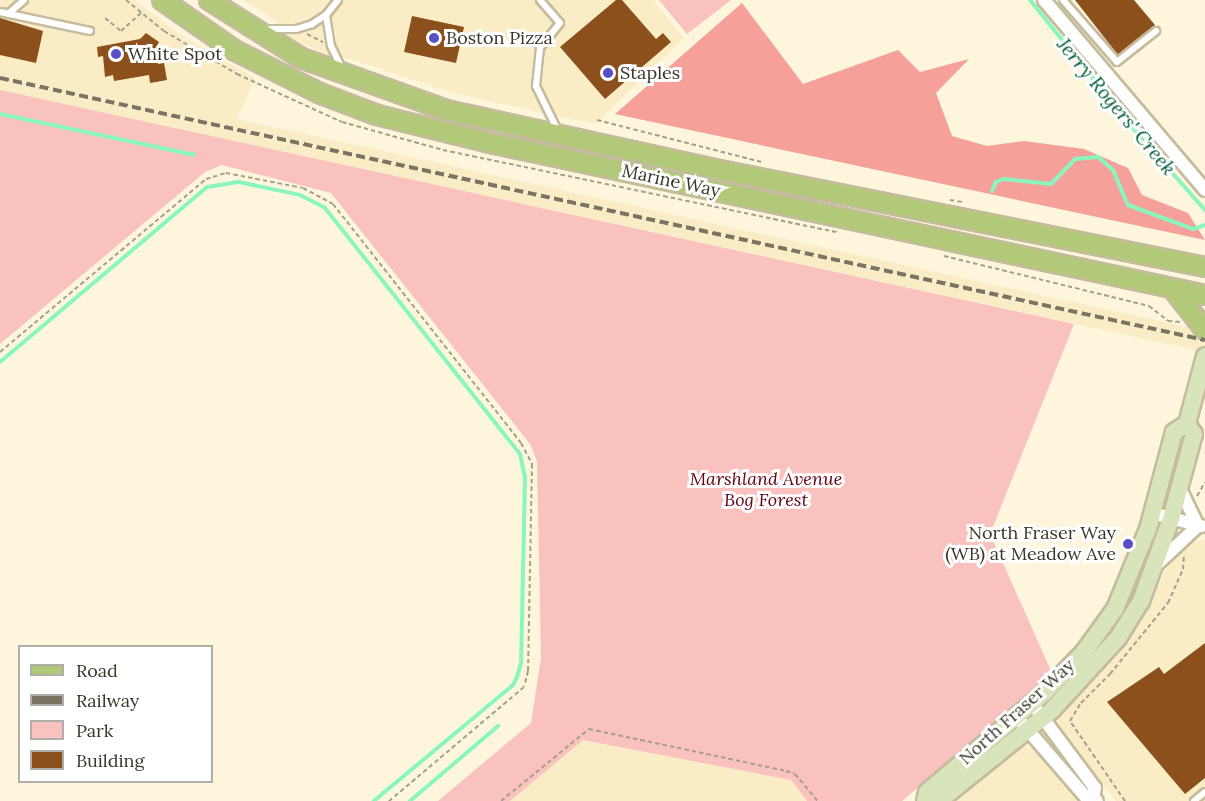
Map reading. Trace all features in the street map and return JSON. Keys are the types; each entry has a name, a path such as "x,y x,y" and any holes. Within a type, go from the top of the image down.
{"main road":[{"name":"Marine Way","path":"162,0 234,50 309,88 377,115 489,143 1205,295"},
{"name":"Marine Way","path":"209,0 301,58 446,110 561,136 1205,267"},
{"path":"1173,289 1205,330"}],"street":[{"path":"1044,0 1205,190"},
{"name":"North Fraser Way","path":"925,801 927,792 1031,702 1084,652 1115,609 1152,513 1174,432 1187,424 1205,356"},
{"name":"North Fraser Way","path":"939,801 1043,718 1118,638 1156,565 1172,519 1186,495 1194,434 1187,424"},
{"path":"1186,495 1201,526"},
{"path":"1152,513 1201,526"},
{"path":"1156,565 1201,526"},
{"path":"1015,715 1084,795 1095,798 1095,788 1031,702"}],"lane":[{"path":"8,14 24,0"},
{"path":"254,29 296,29 326,15 338,0"},
{"path":"540,0 560,23 540,48 536,86 561,136"},
{"path":"1063,0 1117,62 1156,31"},
{"path":"0,12 90,31"},
{"path":"326,15 331,46 346,76"},
{"path":"1194,801 1205,792"}],"path":[{"path":"105,18 121,31 141,13"},
{"path":"304,32 323,42"},
{"path":"597,120 766,164"},
{"path":"0,352 206,179 226,173 303,188 333,204 521,443 532,464 528,671 524,687 389,801"},
{"path":"944,199 965,203"},
{"path":"1186,495 1205,482"},
{"path":"1070,721 1081,703 1110,674 1168,603 1184,563 1182,547"},
{"path":"1063,720 1070,721"},
{"path":"1070,721 1085,748 1109,775 1125,801"},
{"path":"501,801 589,729 786,771 795,774 818,801"}],"shaded area":[{"path":"0,0 135,0 179,34 255,78 237,119 1205,331 1205,352 0,90"},
{"path":"243,0 653,0 684,38 595,124 453,93 348,58 328,56 288,36 275,20"},
{"path":"742,3 803,84 898,50 920,72 969,59 936,93 952,136 987,146 1024,141 1084,149 1128,168 1142,195 1188,213 1205,240 615,114"},
{"path":"1205,540 1205,801 1116,801 1060,730 1057,715 1137,629 1173,555 1187,543"},
{"path":"583,740 791,780 807,801 510,801"},
{"path":"1021,745 1034,749 1077,801 947,801"}],"green space":[{"path":"659,0 731,0 687,34"},
{"name":"Marshland Avenue Bog Forest","path":"0,90 1074,324 990,534 1052,673 902,801 807,801 791,780 583,740 510,801 438,801 531,723 541,658 537,461 530,444 331,193 222,165 205,172 0,344"}],"building":[{"name":"Staples","path":"616,0 622,0 656,39 663,33 671,42 605,99 560,47"},
{"path":"1075,0 1134,0 1155,25 1118,55"},
{"path":"412,16 464,27 456,63 404,52"},
{"path":"0,18 43,31 36,63 0,55"},
{"path":"146,33 159,42 155,49 158,64 164,63 167,80 150,83 149,75 114,81 113,75 105,77 103,56 98,57 97,47 140,39"},
{"path":"1205,643 1205,778 1185,794 1107,702 1159,667 1164,674"}],"waterway":[{"name":"Jerry Rogers' Creek","path":"1030,0 1137,133 1205,210"},
{"path":"0,114 194,155"},
{"path":"992,191 996,182 1004,179 1051,184 1075,159 1098,157 1113,170 1128,205 1193,229 1205,225"},
{"path":"0,362 207,187 239,182 300,195 325,208 520,454 525,477 521,663 517,677 513,685 374,801"},
{"path":"410,801 498,726"}],"railway":[{"path":"0,78 1205,340"}],"place":[{"name":"Boston Pizza","path":"434,38"},
{"name":"White Spot","path":"116,54"},
{"name":"Staples","path":"608,73"},
{"name":"North Fraser Way (WB) at Meadow Ave","path":"1128,544"}]}
